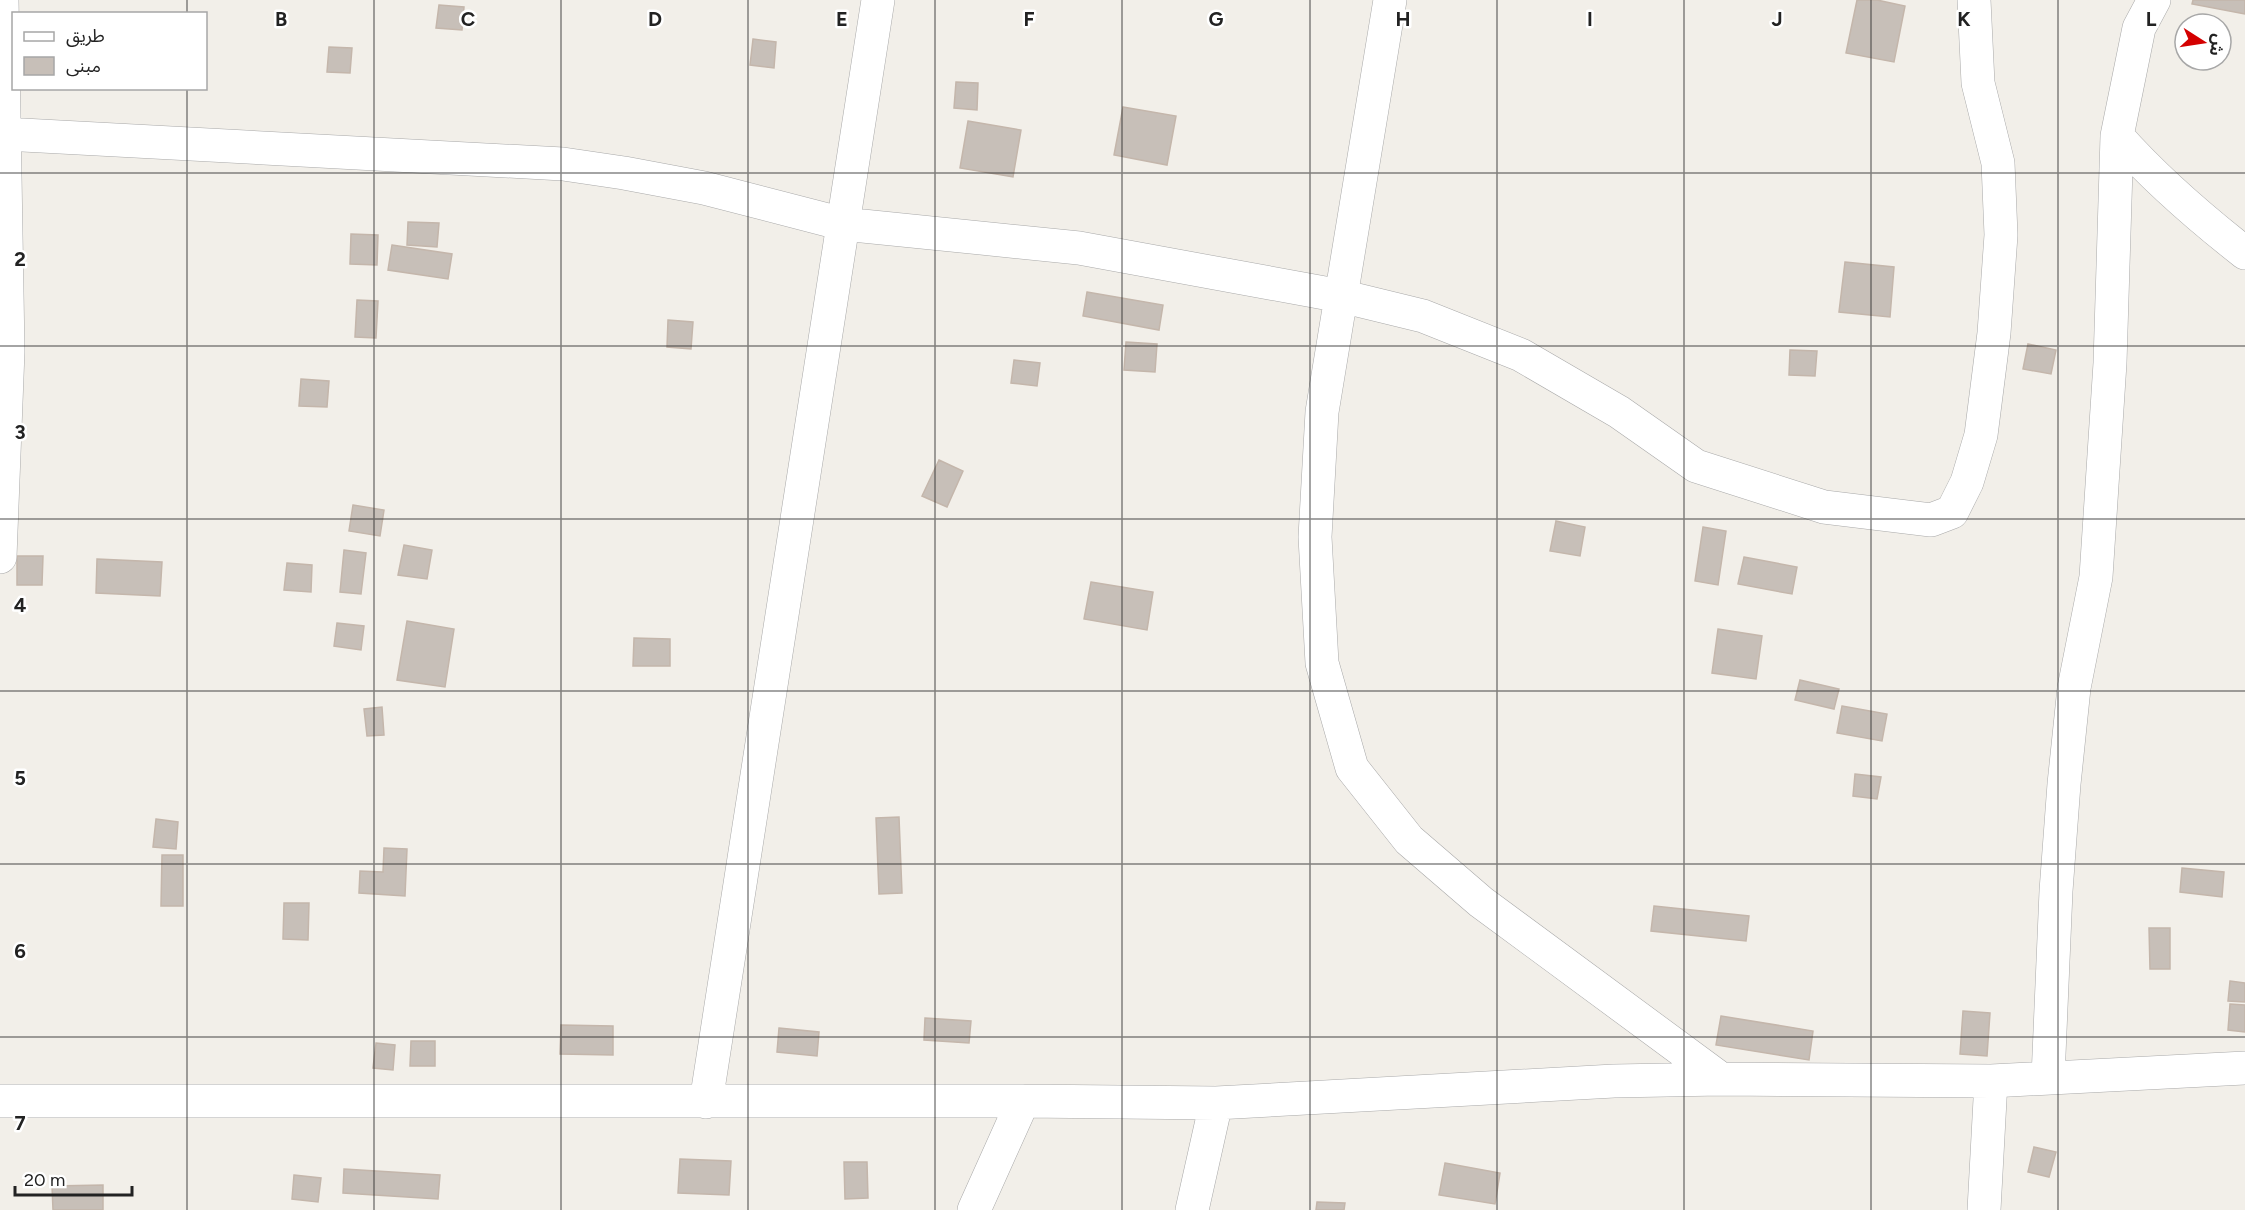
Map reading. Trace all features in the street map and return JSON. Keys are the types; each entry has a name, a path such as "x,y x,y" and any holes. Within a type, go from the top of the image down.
{"street":[{"path":"0,557 8,351 2,0"},
{"path":"706,1102 878,0"},
{"path":"1390,0 1322,412 1314,537 1322,663 1352,768 1409,840 1481,902 1721,1079"},
{"path":"4,134 563,164 704,188 843,224 1079,248 1341,296 1423,315 1521,355 1618,412 1696,466 1824,507 1931,520 1952,512 1967,482 1981,435 1994,333 2001,235 1998,163 1978,83 1974,0"},
{"path":"2048,1078 2056,891 2064,784 2074,688 2097,566 2110,363 2117,136 2139,28 2154,0"},
{"path":"2117,136 2166,188 2245,253"},
{"path":"0,1101 1216,1103 1614,1081 1721,1079 1991,1081 2245,1068"},
{"path":"1984,1210 1991,1081"},
{"path":"974,1210 1023,1101"},
{"path":"1192,1210 1216,1103"}],"building":[{"path":"1857,0 1877,0 1905,6 1894,62 1846,53"},
{"path":"2193,0 2245,0 2245,14 2192,4"},
{"path":"439,5 464,7 462,30 436,28"},
{"path":"753,39 776,42 774,68 750,65"},
{"path":"329,47 352,48 350,73 327,72"},
{"path":"956,82 978,83 977,110 954,108"},
{"path":"1123,107 1176,116 1167,165 1114,155"},
{"path":"968,121 1021,130 1013,177 960,168"},
{"path":"408,222 439,223 437,247 407,245"},
{"path":"351,234 378,235 377,265 350,264"},
{"path":"392,245 452,254 448,279 388,270"},
{"path":"1845,262 1894,267 1890,317 1839,312"},
{"path":"1087,292 1163,305 1159,330 1083,316"},
{"path":"357,300 378,301 376,338 355,337"},
{"path":"668,320 693,322 691,349 667,347"},
{"path":"1126,342 1157,344 1155,372 1124,370"},
{"path":"2028,344 2056,350 2051,374 2023,369"},
{"path":"1790,350 1817,351 1815,376 1789,375"},
{"path":"1014,360 1040,363 1037,386 1011,383"},
{"path":"301,379 329,381 327,407 299,406"},
{"path":"939,460 963,471 947,507 922,496"},
{"path":"353,505 384,510 380,536 349,531"},
{"path":"1556,521 1585,527 1580,556 1550,551"},
{"path":"1703,527 1726,531 1718,585 1695,581"},
{"path":"404,545 432,550 427,579 398,575"},
{"path":"344,550 366,553 361,594 340,592"},
{"path":"17,556 43,556 42,585 17,585"},
{"path":"1744,557 1797,567 1792,594 1738,584"},
{"path":"97,559 162,562 160,596 96,593"},
{"path":"287,563 312,565 311,592 284,590"},
{"path":"1091,582 1153,592 1147,630 1084,619"},
{"path":"407,621 454,629 445,687 397,680"},
{"path":"337,623 364,626 361,650 334,646"},
{"path":"1718,629 1762,636 1756,679 1712,673"},
{"path":"634,638 670,639 670,666 633,666"},
{"path":"1800,680 1839,689 1834,709 1795,700"},
{"path":"1842,706 1887,714 1882,741 1837,733"},
{"path":"382,707 384,735 367,736 364,709"},
{"path":"1855,774 1881,777 1877,799 1853,796"},
{"path":"899,817 902,893 879,894 876,818"},
{"path":"156,819 178,822 176,849 153,847"},
{"path":"384,848 407,849 405,896 359,893 360,871 383,872"},
{"path":"162,855 183,855 183,906 161,906"},
{"path":"2182,868 2224,872 2222,897 2180,892"},
{"path":"284,903 309,903 308,940 283,939"},
{"path":"1654,906 1749,916 1746,941 1651,931"},
{"path":"2149,928 2170,928 2170,969 2150,969"},
{"path":"2230,981 2245,983 2245,1002 2228,1001"},
{"path":"2230,1004 2245,1005 2245,1032 2228,1030"},
{"path":"1963,1011 1990,1013 1987,1056 1960,1054"},
{"path":"1721,1016 1813,1031 1809,1060 1716,1045"},
{"path":"925,1018 971,1021 969,1043 924,1040"},
{"path":"561,1025 613,1026 613,1055 560,1054"},
{"path":"779,1028 819,1032 817,1056 777,1052"},
{"path":"411,1041 435,1041 435,1066 410,1066"},
{"path":"376,1043 395,1045 393,1070 373,1068"},
{"path":"2034,1147 2056,1152 2049,1177 2028,1172"},
{"path":"680,1159 731,1161 729,1195 678,1193"},
{"path":"844,1162 867,1162 868,1198 845,1199"},
{"path":"1445,1163 1500,1173 1495,1204 1439,1195"},
{"path":"344,1169 440,1175 438,1199 343,1193"},
{"path":"294,1175 321,1178 318,1202 292,1199"},
{"path":"103,1185 103,1210 53,1210 52,1186"},
{"path":"1317,1202 1345,1203 1344,1210 1316,1210"}]}
